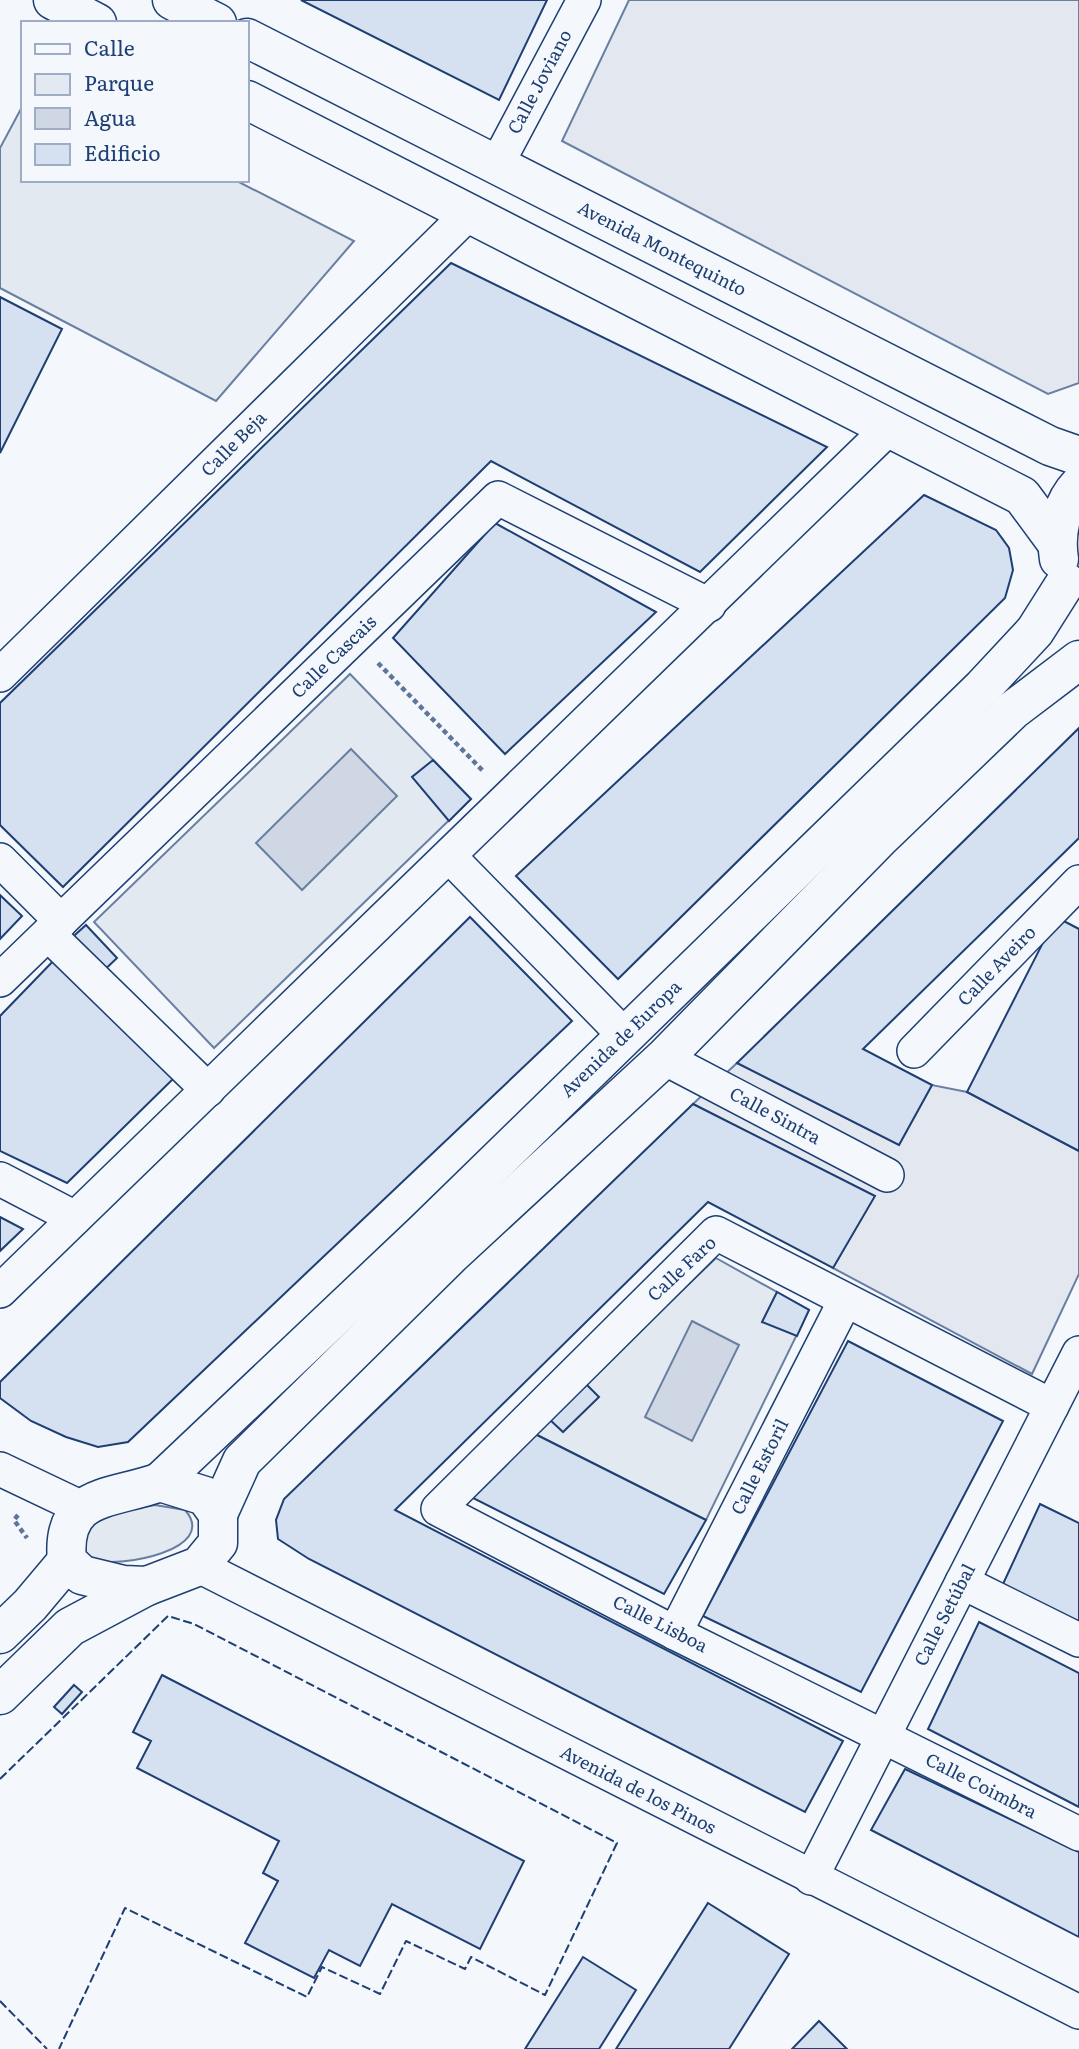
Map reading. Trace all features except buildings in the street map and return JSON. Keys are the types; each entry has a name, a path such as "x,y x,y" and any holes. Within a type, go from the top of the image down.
{"main road":[{"path":"53,0 93,21"},
{"path":"172,0 213,21"},
{"name":"Avenida Montequinto","path":"248,39 1050,446 1079,456"},
{"path":"248,101 1022,496 1056,542 1072,592"},
{"path":"1056,542 1068,497 1079,485"},
{"name":"Avenida de Europa","path":"160,1482 424,1232 983,687 1072,592"},
{"path":"0,1695 70,1627 147,1586 199,1566 218,1543 219,1514 242,1461 461,1245 664,1058 882,836 995,728 1070,664 1079,660"},
{"path":"147,1586 101,1582 82,1575 67,1561 65,1540 69,1523 82,1508 103,1497 160,1482 205,1496 219,1514"},
{"path":"0,1634 30,1605 67,1561"}],"street":[{"name":"Calle Joviano","path":"497,164 584,0"},
{"name":"Calle Beja","path":"0,675 468,214"},
{"path":"0,1291 889,428"},
{"name":"Calle Cascais","path":"0,980 498,498 709,605"},
{"path":"449,856 624,1035"},
{"path":"0,860 54,928 208,1090"},
{"name":"Calle Aveiro","path":"914,1051 1074,896"},
{"name":"Calle Sintra","path":"664,1058 887,1175"},
{"path":"0,1179 75,1218"},
{"name":"Calle Faro","path":"438,1508 716,1233 1052,1406"},
{"name":"Calle Estoril","path":"675,1633 845,1301"},
{"name":"Calle Setúbal","path":"811,1878 1079,1353"},
{"path":"0,1469 82,1508"},
{"name":"Calle Lisboa","path":"438,1508 675,1633 883,1737"},
{"name":"Avenida de los Pinos","path":"199,1566 1079,2012"},
{"path":"962,1582 1079,1640"},
{"name":"Calle Coimbra","path":"883,1737 1079,1835"}],"path":[{"path":"354,638 509,798"}],"green space":[{"path":"21,109 21,182 239,182 354,241 216,401 0,288 0,148"},
{"path":"350,674 471,799 214,1048 94,922"},
{"path":"716,1258 809,1310 706,1520 533,1433"},
{"path":"155,1505 185,1510 192,1524 189,1536 178,1546 162,1553 124,1561 95,1560 88,1555 82,1543 95,1521 121,1511"}],"shaded area":[{"path":"629,0 1079,0 1079,383 1048,394 562,141"},
{"path":"737,1063 899,1145 932,1085 967,1092 1079,1151 1079,1274 1032,1374 833,1268 874,1196 693,1104"}],"water":[{"path":"351,749 397,796 302,890 256,843"},
{"path":"692,1321 739,1345 692,1441 645,1417"}],"fence":[{"path":"0,1779 168,1616 194,1624 617,1843 545,1995 471,1957 465,1969 406,1941 380,1994 322,1967 307,1997 125,1908 59,2049"},
{"path":"0,2001 47,2049"}]}
